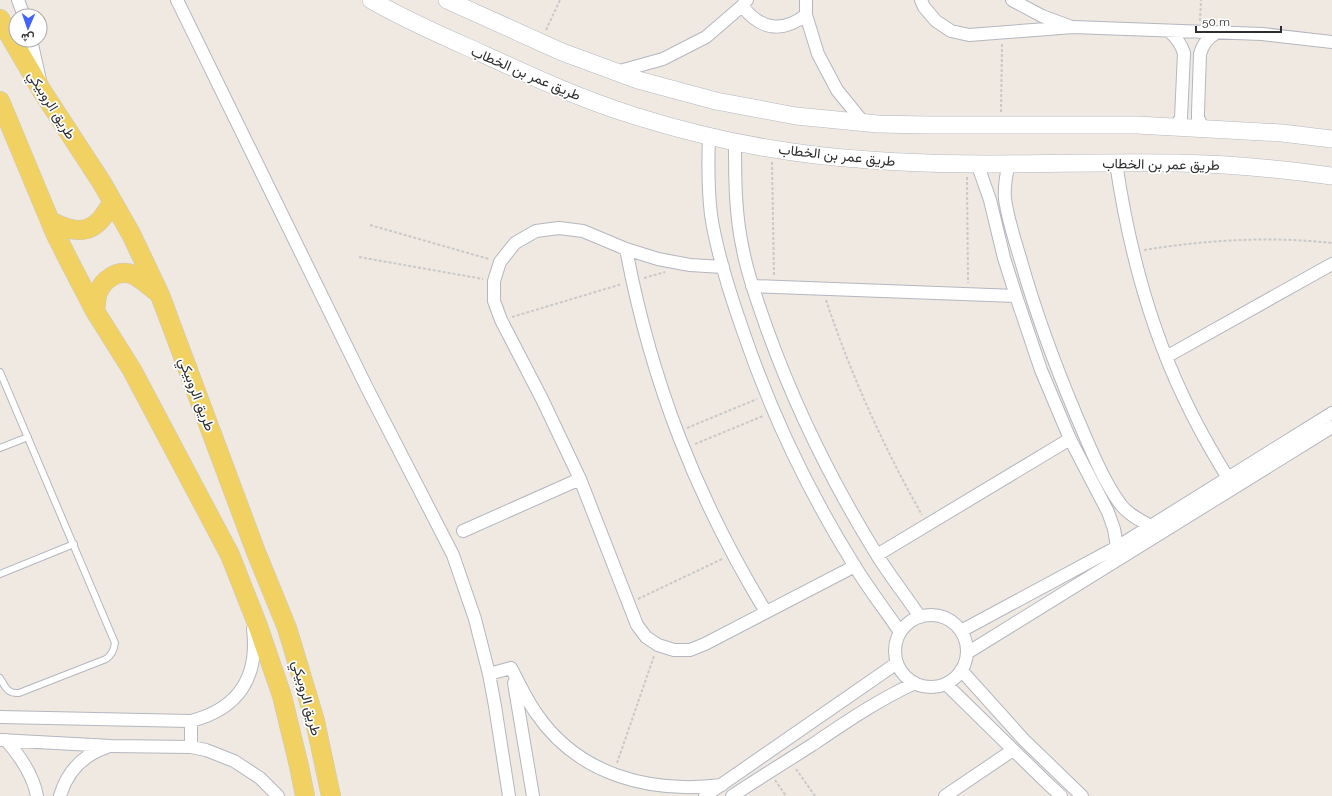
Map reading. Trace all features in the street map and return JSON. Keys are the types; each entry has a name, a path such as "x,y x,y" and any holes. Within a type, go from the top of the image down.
{"main road":[{"name":"طريق الروبيكي","path":"0,19 42,91 102,183 131,234 160,295 256,552 287,628 315,721 331,796"},
{"name":"طريق الروبيكي","path":"0,101 50,221 68,259 95,311 132,370 230,555 250,604 282,696 305,796"},
{"path":"50,221 71,230 89,228 97,224 113,203"},
{"path":"95,311 97,295 101,287 106,280 116,274 133,274 160,295"}],"street":[{"path":"177,0 367,388 453,555 475,619 489,674 509,796"},
{"name":"طريق عمر بن الخطاب","path":"371,0 401,17 555,86 635,116 709,136 772,149 820,156 918,163 1180,163 1243,166 1332,176"},
{"path":"446,0 562,52 638,80 716,101 796,116 878,124 906,125 1137,125 1282,133 1332,139"},
{"path":"806,0 806,15 818,54 837,90 863,122"},
{"path":"921,0 924,7 936,21 951,31 969,35 1073,27 1262,34 1332,42"},
{"path":"1012,0 1042,16 1073,27"},
{"path":"616,72 663,59 706,37 745,3 750,16 760,23 772,27 784,27 796,22 806,15"},
{"path":"1169,31 1179,41 1184,53 1181,118 1175,127"},
{"path":"1204,129 1198,118 1200,54 1203,45 1208,38 1216,33"},
{"path":"33,48 42,91"},
{"path":"709,136 708,175 711,213 718,251 728,289 754,362 784,434 819,504 855,566 900,632"},
{"path":"735,142 734,178 737,214 743,251 752,286 777,357 807,426 842,494 877,555 920,617"},
{"path":"1116,162 1132,252 1146,301 1166,357 1184,398 1205,439 1228,478"},
{"path":"972,163 990,200 1004,258 1041,370 1070,439 1108,512 1114,529 1117,547"},
{"path":"1009,163 1005,180 1005,198 1009,216 1030,292 1056,365 1084,434 1112,491 1126,510 1135,518 1151,526"},
{"path":"723,267 690,265 664,260 626,249 583,231 559,228 536,231 515,243 500,262 494,281 494,301 501,320 542,399 580,479 637,625 646,637 658,645 674,650 690,650 705,644 855,566"},
{"path":"626,249 632,282 651,358 676,432 714,520 766,612"},
{"path":"1166,357 1332,264"},
{"path":"752,286 1016,296"},
{"path":"961,631 1117,547 1332,413"},
{"path":"967,653 1332,427"},
{"path":"877,555 1070,439"},
{"path":"463,531 580,479"},
{"path":"0,717 191,721 207,717 221,710 234,699 244,686 251,671 255,639 250,604"},
{"path":"931,615 943,617 953,623 961,631 966,642 967,653 962,670 946,684 925,686 915,683 907,678 897,663 895,653 896,642 900,632 909,623 920,617 931,615"},
{"path":"705,796 897,663"},
{"path":"489,674 511,668"},
{"path":"511,668 528,702 556,738 578,757 593,766 640,783 667,787 689,788 722,785"},
{"path":"511,668 533,796"},
{"path":"962,670 1024,740 1082,796"},
{"path":"732,796 870,706 915,683"},
{"path":"946,684 1061,796"},
{"path":"191,721 191,747"},
{"path":"3,740 111,746 191,747 220,755 234,761 260,778 278,796"},
{"path":"3,740 16,752 25,764 32,778 37,796"},
{"path":"60,796 65,781 73,769 84,758 111,746"},
{"path":"945,796 1013,750"}],"lane":[{"path":"0,373 113,636 114,643 114,649 111,655 106,659 19,692 11,693 8,691 0,678"},
{"path":"0,448 28,436"},
{"path":"0,574 74,544"}],"path":[{"path":"541,42 560,0"},
{"path":"1199,32 1201,0"},
{"path":"1001,125 1002,32"},
{"path":"772,149 774,287"},
{"path":"968,294 972,163"},
{"path":"370,225 500,262"},
{"path":"1132,252 1178,244 1224,240 1271,240 1332,244"},
{"path":"359,257 494,281"},
{"path":"501,320 668,271"},
{"path":"822,289 860,393 878,434 927,525"},
{"path":"676,432 767,394"},
{"path":"683,449 774,411"},
{"path":"628,603 732,554"},
{"path":"614,774 658,645"},
{"path":"790,759 815,796"},
{"path":"770,772 786,796"}]}
